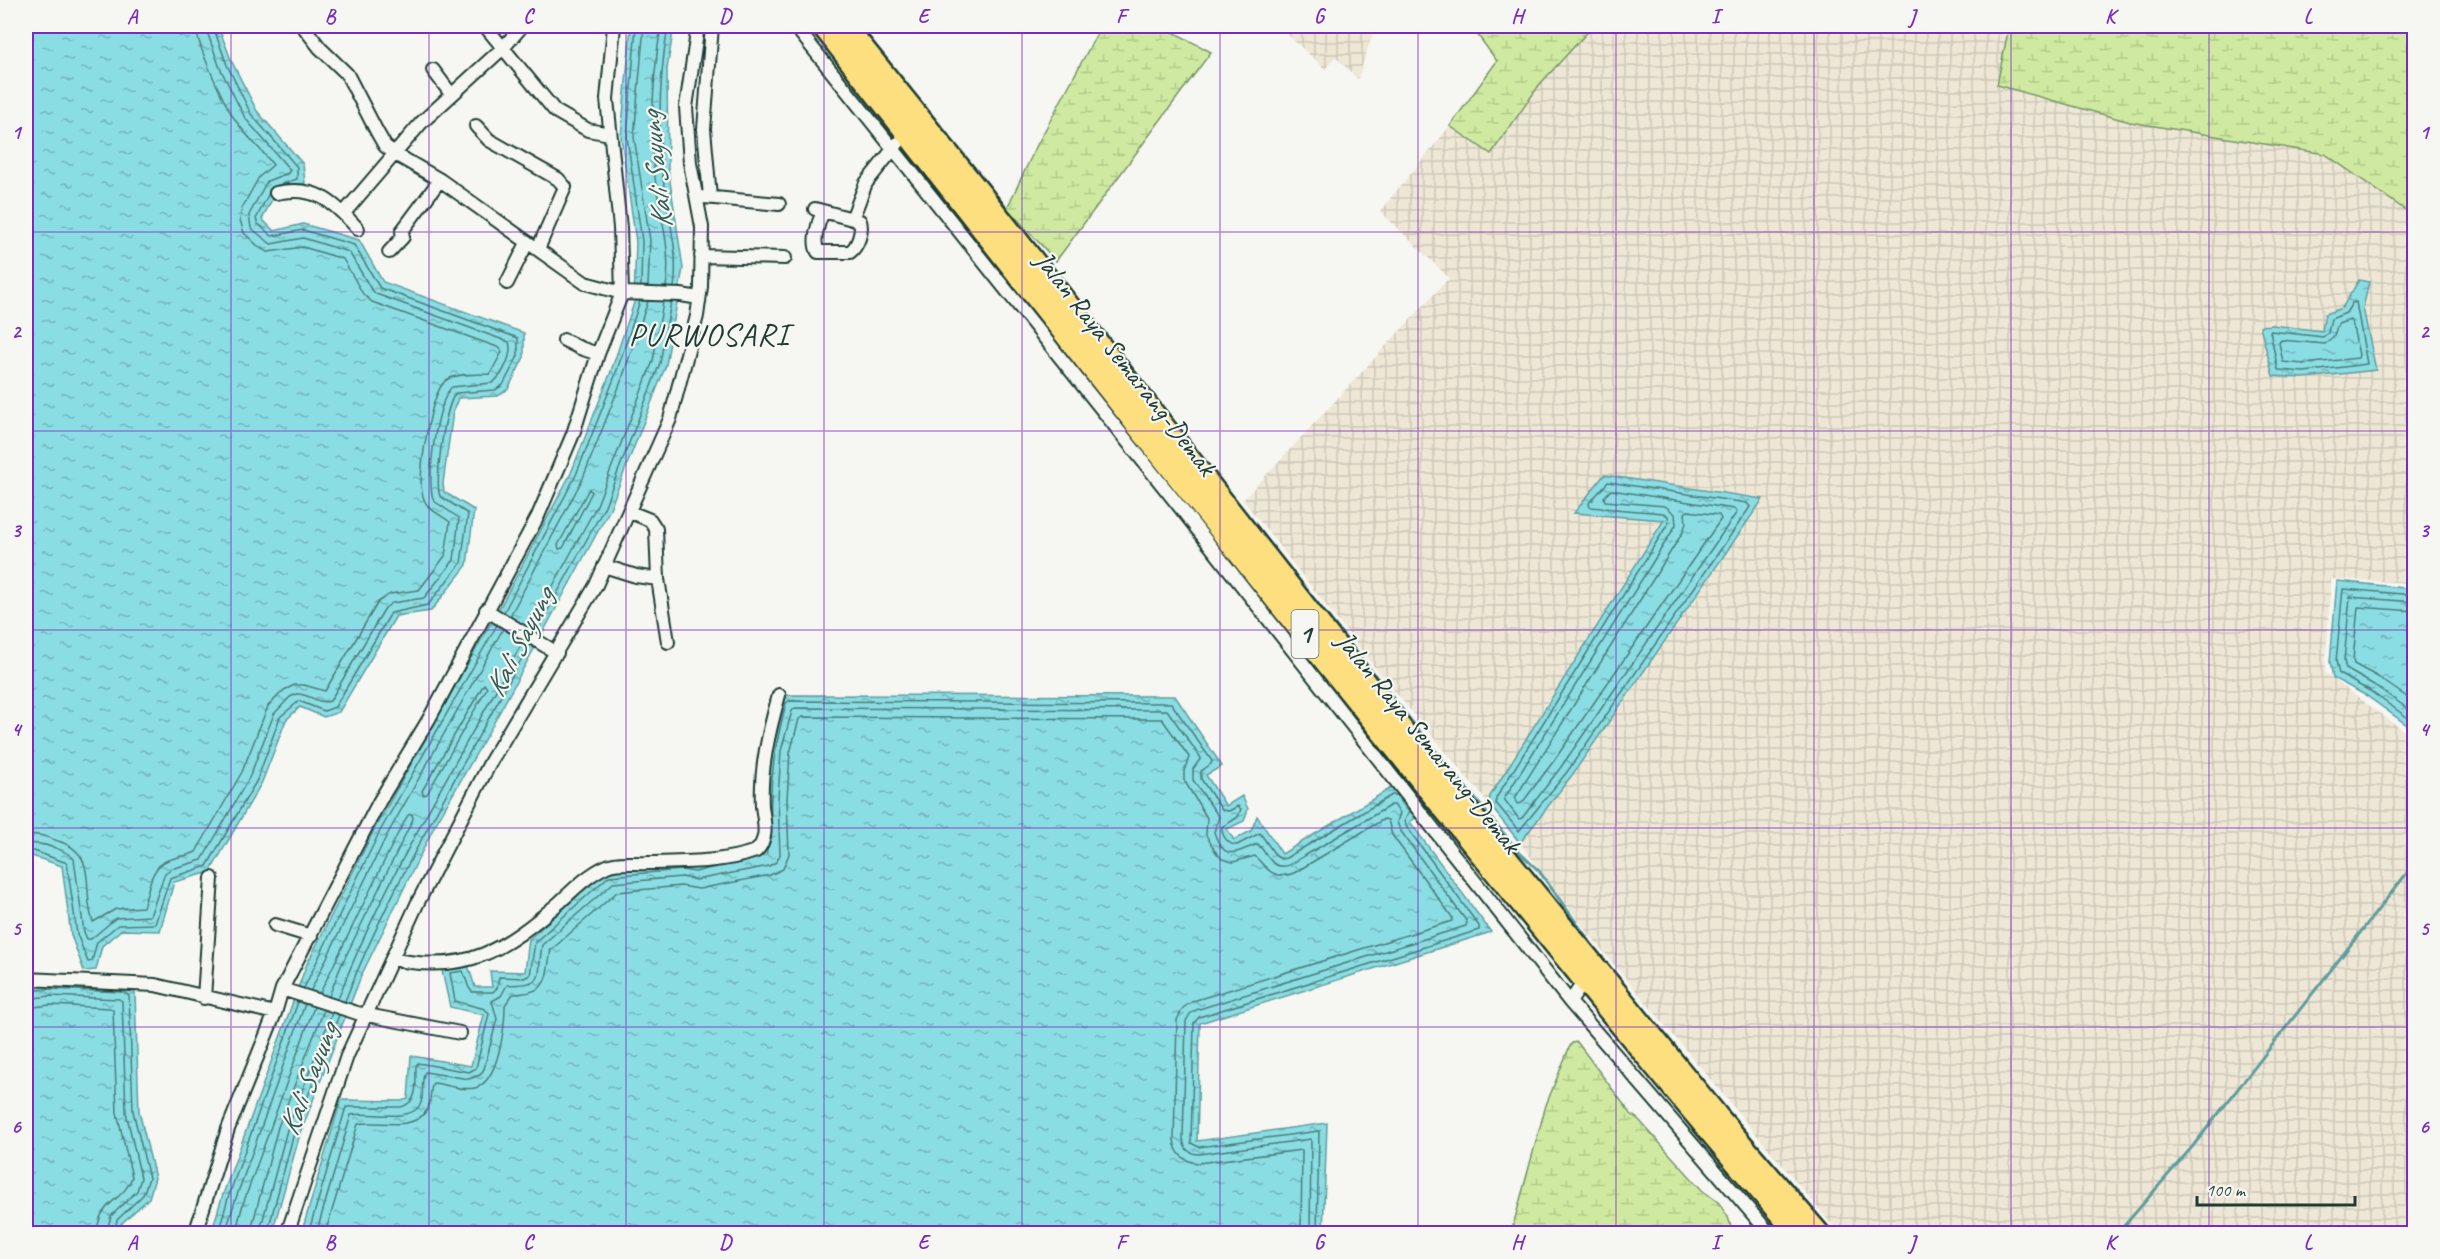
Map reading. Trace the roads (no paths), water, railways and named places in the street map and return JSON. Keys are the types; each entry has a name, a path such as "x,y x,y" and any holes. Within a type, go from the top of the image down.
{"highway":[{"name":"Jalan Raya Semarang-Demak","path":"823,26 900,141 1125,394 1717,1116 1819,1233"},
{"name":"Jalan Raya Semarang-Demak","path":"845,26 1125,394 1585,980 1701,1123 1798,1233"}],"street":[{"path":"303,26 320,48 347,74 385,146 395,154 440,180 585,283 626,293 699,298"},
{"path":"485,26 555,111 588,130 610,134"},
{"path":"345,213 421,123 451,94 469,81 522,26"},
{"path":"195,1233 228,1129 275,1013 379,802 489,612 538,516 573,434 598,354 626,293 607,99 614,26"},
{"path":"287,1233 362,1014 481,780 604,566 670,419 697,316 699,298 702,227 690,163 686,107 698,26"},
{"path":"710,197 704,129 712,26"},
{"path":"795,26 900,141 1262,610 1570,1002 1770,1233"},
{"path":"433,70 451,94"},
{"path":"476,126 489,140 558,179 565,187 538,249"},
{"path":"852,219 866,183 900,141"},
{"path":"389,252 403,237 402,231 440,180"},
{"path":"276,193 298,190 313,193 332,202 358,229"},
{"path":"697,196 779,204"},
{"path":"819,211 852,219 860,222 861,226 853,250 845,253 818,252 815,241 819,211"},
{"path":"507,283 526,243"},
{"path":"701,256 785,258"},
{"path":"564,340 598,354"},
{"path":"630,512 654,524 658,547 658,579 668,642"},
{"path":"604,566 636,576 658,579"},
{"path":"489,612 556,652"},
{"path":"392,958 420,965 458,963 508,944 585,880 610,865 699,862 756,850 765,839 762,801 764,761 779,695"},
{"path":"204,998 212,878"},
{"path":"275,925 311,936"},
{"path":"26,979 155,985 275,1013"},
{"path":"1570,1002 1585,980"},
{"path":"287,991 362,1014 460,1033"}],"water":[{"path":"26,26 218,26 232,62 257,111 303,164 305,183 277,190 262,219 274,231 303,224 359,240 383,282 524,333 524,357 508,389 498,396 458,398 453,412 443,483 444,492 474,510 467,565 431,611 396,616 339,712 324,717 300,707 286,720 262,782 210,872 174,882 160,931 121,930 102,946 96,970 84,971 71,935 62,866 32,856 26,857"},
{"name":"Kali Sayung","path":"631,26 674,26 667,69 668,168 683,268 666,365 609,511 492,726 434,827 361,976 300,1134 272,1233 211,1234 222,1197 306,966 375,828 506,596 571,473 610,374 634,303 636,242 621,137"},
{"path":"2359,280 2369,282 2363,308 2376,370 2304,378 2273,376 2260,326 2273,325 2322,331 2325,314 2342,308"},
{"path":"1604,475 1763,499 1572,775 1520,843 1489,804 1490,796 1664,520 1574,513"},
{"path":"2337,581 2414,589 2414,730 2367,696 2333,678 2330,662"},
{"path":"782,695 1175,696 1222,766 1206,775 1226,806 1242,796 1248,809 1244,821 1227,829 1234,840 1251,831 1257,816 1282,854 1396,785 1419,815 1410,822 1491,932 1200,1023 1197,1141 1327,1123 1323,1233 321,1234 302,1231 341,1100 401,1101 408,1099 411,1056 471,1066 484,1015 450,1007 441,966 467,962 475,987 492,987 490,971 525,972 529,939 607,870 703,863 767,853 764,799 768,749"},
{"path":"49,983 126,986 135,993 139,1111 155,1178 149,1198 122,1223 119,1233 26,1233 26,986"}],"waterway":[{"path":"858,26 953,143"},
{"path":"1128,365 1420,732 1519,852 1539,871 1606,964"},
{"path":"2117,1234 2193,1146 2414,864"},
{"path":"1764,1154 1834,1234"}],"district":[{"name":"PURWOSARI","path":"709,334"}]}
